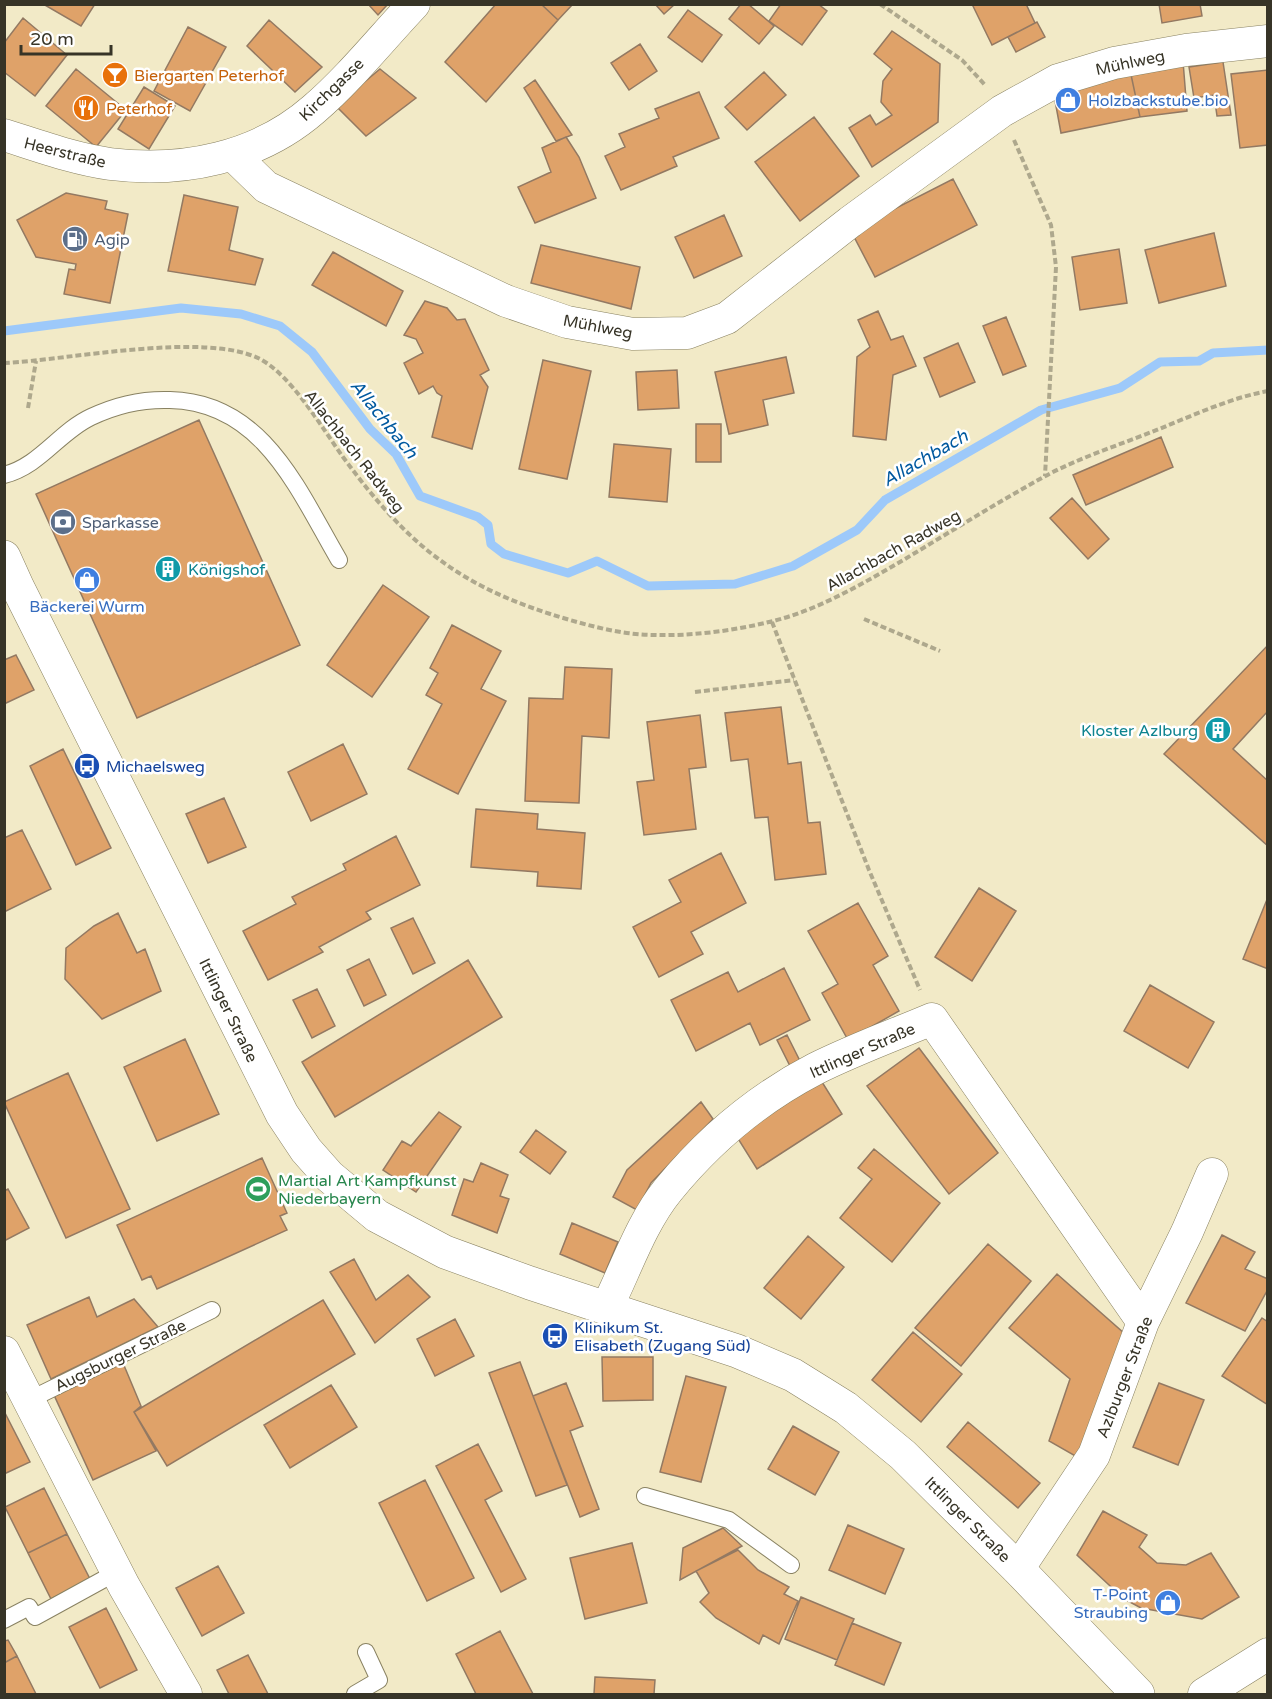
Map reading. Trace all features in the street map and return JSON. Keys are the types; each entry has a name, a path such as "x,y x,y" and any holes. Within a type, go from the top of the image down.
{"street":[{"name":"Kirchgasse","path":"234,156 277,137 314,109 414,4"},
{"name":"Mühlweg","path":"234,156 266,187 506,301 567,322 633,334 687,333 727,318 760,295 850,222 1002,111 1058,80 1114,63 1186,50 1268,41"},
{"name":"Heerstraße","path":"4,135 66,154 110,164 172,166 234,156"},
{"name":"Ittlinger Straße","path":"4,557 282,1114 306,1150 329,1176 377,1216 445,1252 530,1283 737,1351 793,1375 846,1408 903,1455 1018,1569 1138,1695"},
{"name":"Ittlinger Straße","path":"608,1307 652,1215 668,1191 728,1128 772,1094 816,1068 932,1019 1143,1322"},
{"name":"Azlburger Straße","path":"1018,1569 1094,1455 1143,1322 1212,1174"},
{"path":"4,1352 117,1572 186,1695"},
{"path":"1204,1695 1268,1654"}],"lane":[{"path":"4,474 29,465 88,418 117,406 154,399 192,400 225,410 254,431 280,462 339,560"},
{"name":"Augsburger Straße","path":"29,1400 212,1310"},
{"path":"645,1496 729,1520 791,1565"},
{"path":"4,1620 28,1607 35,1617 117,1572"},
{"path":"355,1695 380,1680 366,1652"}],"path":[{"path":"880,4 962,60 984,82 1002,111 1050,225 1056,267 1045,476"},
{"name":"Allachbach Radweg","path":"4,363 175,347 227,348 262,360 290,385 378,504 408,536 440,561 483,588 544,613 606,630 652,636 700,633 772,622 847,593 1045,476 1202,412 1250,394 1268,391"},
{"path":"28,408 36,361"},
{"path":"864,619 940,651"},
{"path":"772,622 869,870 932,1019"},
{"path":"695,692 794,680"}],"building":[{"path":"43,4 95,4 81,26"},
{"path":"368,4 388,4 378,15"},
{"path":"496,4 541,4 558,20 486,102 445,62"},
{"path":"541,4 573,4 558,20"},
{"path":"655,4 674,4 674,5 664,14"},
{"path":"741,4 748,4 774,26 759,44 729,19"},
{"path":"781,4 818,4 827,11 802,45 769,21"},
{"path":"972,4 1026,4 1035,23 992,45"},
{"path":"1159,4 1200,4 1202,16 1162,23"},
{"path":"688,10 722,35 702,62 668,37"},
{"path":"23,18 67,55 35,96 4,72 4,43"},
{"path":"269,20 322,67 295,92 247,46"},
{"path":"1037,22 1045,37 1016,52 1008,37"},
{"path":"188,27 226,47 190,111 154,91"},
{"path":"892,31 940,64 938,122 872,167 849,128 870,115 876,125 892,115 881,102 883,81 892,69 874,54"},
{"path":"640,44 657,71 629,90 611,63"},
{"path":"1183,61 1187,111 1140,117 1130,70"},
{"path":"1223,62 1231,115 1217,116 1214,95 1194,98 1189,67"},
{"name":"Peterhof","path":"76,69 126,110 96,147 46,106"},
{"path":"380,69 416,98 366,136 336,106"},
{"path":"1130,70 1140,117 1061,133 1053,90"},
{"path":"1268,70 1268,145 1240,148 1231,74"},
{"path":"764,72 786,95 747,130 725,107"},
{"path":"535,80 572,135 556,141 524,88"},
{"path":"144,87 175,106 149,149 118,129"},
{"path":"699,92 719,138 673,157 677,166 621,190 605,156 625,147 619,134 659,118 655,109"},
{"path":"814,117 859,176 800,221 755,162"},
{"path":"566,137 579,157 596,198 535,223 518,187 551,172 542,148"},
{"path":"953,179 977,225 875,277 851,231"},
{"name":"Agip","path":"66,193 107,201 105,209 128,214 110,303 64,294 69,269 75,270 76,264 36,257 17,220"},
{"path":"184,195 238,207 229,250 263,259 255,285 168,271"},
{"path":"724,215 742,256 694,278 675,237"},
{"path":"1214,233 1226,286 1159,303 1145,250"},
{"path":"541,245 640,267 631,309 531,283"},
{"path":"1119,249 1127,303 1080,310 1072,257"},
{"path":"333,252 403,291 386,326 312,285"},
{"path":"425,301 447,308 457,320 465,319 489,370 480,375 488,387 472,449 432,437 442,396 433,386 419,394 404,363 423,353 416,339 404,335"},
{"path":"878,311 891,340 903,336 916,366 893,375 886,440 853,436 857,357 870,347 858,320"},
{"path":"1006,317 1026,366 1003,375 983,326"},
{"path":"958,343 975,382 940,397 924,358"},
{"path":"786,357 794,393 763,400 768,425 729,434 715,372"},
{"path":"543,360 591,371 567,479 519,469"},
{"path":"677,370 679,408 638,410 636,372"},
{"name":"Königshof","path":"199,420 300,645 137,718 36,494"},
{"path":"696,424 721,424 721,462 696,462"},
{"path":"1161,437 1173,467 1086,505 1073,475"},
{"path":"614,444 671,449 667,502 609,497"},
{"path":"1072,498 1109,539 1088,559 1050,518"},
{"path":"383,585 429,617 372,697 327,665"},
{"path":"452,625 501,651 481,689 506,701 458,794 408,769 442,704 426,695 438,673 430,668"},
{"name":"Kloster Azlburg","path":"1268,645 1268,711 1233,749 1268,781 1268,846 1164,754"},
{"path":"16,655 34,690 4,704 4,660"},
{"path":"565,667 612,669 609,738 582,736 579,803 525,801 529,698 563,699"},
{"path":"781,707 788,764 801,762 808,823 820,822 826,874 775,880 768,817 755,818 748,759 731,761 725,713"},
{"path":"700,715 706,767 689,769 696,829 644,835 637,782 654,780 647,722"},
{"path":"343,744 367,794 311,821 288,772"},
{"path":"63,749 111,848 76,865 30,766"},
{"path":"224,798 246,847 208,863 186,814"},
{"path":"476,809 538,814 537,829 585,833 581,889 537,886 538,872 471,867"},
{"path":"22,830 51,889 4,912 4,838"},
{"path":"396,836 420,885 366,912 371,919 319,947 323,952 268,980 243,931 296,904 292,897 346,870 343,864"},
{"path":"721,853 746,903 691,932 703,954 659,977 633,927 681,902 669,880"},
{"path":"979,888 1016,911 972,981 935,957"},
{"path":"1268,897 1268,969 1243,959"},
{"path":"858,903 888,956 873,965 899,1011 848,1040 822,993 838,984 808,931"},
{"path":"118,913 137,953 145,949 161,991 102,1019 65,979 66,948 94,926"},
{"path":"413,918 435,963 413,974 391,928"},
{"path":"369,959 386,995 364,1006 347,970"},
{"path":"468,960 502,1017 335,1117 302,1062"},
{"path":"784,968 810,1020 760,1045 750,1023 696,1051 671,1000 728,972 738,992"},
{"path":"1150,985 1214,1022 1188,1068 1124,1031"},
{"path":"317,989 335,1026 312,1038 293,1000"},
{"path":"787,1035 801,1063 791,1068 777,1040"},
{"path":"185,1039 219,1114 157,1141 124,1067"},
{"path":"919,1048 998,1153 949,1194 867,1086"},
{"path":"68,1073 130,1209 66,1238 4,1102"},
{"path":"817,1074 842,1114 757,1169 732,1129"},
{"path":"701,1102 713,1119 651,1183 637,1210 613,1197 627,1170"},
{"path":"439,1112 461,1127 416,1192 383,1170 402,1141 411,1146"},
{"path":"536,1130 566,1152 550,1174 520,1152"},
{"path":"874,1149 940,1203 892,1262 840,1218 872,1179 858,1168"},
{"path":"262,1158 287,1213 280,1216 287,1230 157,1289 151,1276 142,1280 117,1225"},
{"path":"481,1163 508,1175 500,1196 509,1199 497,1233 452,1215 464,1179 473,1182"},
{"path":"8,1189 29,1228 4,1241 4,1191"},
{"path":"572,1223 618,1242 605,1273 560,1254"},
{"path":"1222,1235 1255,1252 1245,1269 1268,1279 1268,1289 1245,1331 1186,1303"},
{"path":"808,1236 844,1267 801,1319 764,1288"},
{"path":"988,1244 1031,1281 961,1366 915,1328"},
{"path":"354,1259 376,1300 408,1275 430,1297 375,1343 330,1272"},
{"path":"1057,1274 1125,1334 1077,1457 1049,1441 1070,1379 1009,1328"},
{"path":"89,1297 97,1317 134,1299 158,1327 51,1379 27,1325"},
{"path":"323,1300 355,1354 167,1466 134,1412"},
{"path":"1262,1318 1268,1322 1268,1405 1222,1376"},
{"path":"455,1319 474,1356 435,1376 417,1339"},
{"path":"913,1332 962,1374 921,1422 872,1380"},
{"path":"602,1357 653,1357 653,1400 603,1401"},
{"path":"520,1362 567,1485 536,1496 489,1373"},
{"path":"123,1363 141,1406 134,1412 156,1451 93,1480 54,1395"},
{"path":"686,1376 726,1387 701,1482 660,1472"},
{"path":"566,1383 583,1426 570,1431 599,1509 580,1517 533,1396"},
{"path":"1159,1383 1204,1400 1178,1465 1133,1447"},
{"path":"331,1385 357,1427 290,1468 264,1425"},
{"path":"4,1411 30,1462 4,1474"},
{"path":"968,1422 1040,1483 1018,1508 947,1447"},
{"path":"793,1426 839,1452 815,1495 768,1469"},
{"path":"478,1444 502,1491 485,1500 526,1579 501,1592 436,1466"},
{"path":"425,1480 474,1578 427,1601 379,1503"},
{"path":"44,1488 67,1534 28,1553 5,1507"},
{"path":"1103,1511 1147,1535 1139,1547 1157,1563 1186,1565 1211,1553 1239,1597 1202,1619 1141,1608 1124,1599 1077,1555"},
{"path":"848,1525 904,1549 885,1594 829,1570"},
{"path":"723,1528 742,1546 680,1580 683,1548"},
{"path":"67,1534 90,1579 51,1599 28,1553"},
{"path":"632,1543 647,1603 585,1619 570,1558"},
{"path":"738,1550 758,1570 789,1587 784,1594 798,1601 779,1644 763,1635 759,1644 716,1618 700,1602 709,1593 696,1571"},
{"path":"218,1566 244,1613 202,1636 176,1588"},
{"path":"801,1597 854,1619 837,1660 785,1639"},
{"path":"106,1608 137,1670 100,1688 69,1627"},
{"path":"852,1623 901,1643 884,1685 835,1665"},
{"path":"500,1631 533,1694 476,1694 456,1654"},
{"path":"8,1640 17,1656 4,1663 4,1641"},
{"path":"248,1655 268,1694 229,1694 217,1670"},
{"path":"17,1656 36,1694 4,1694 4,1663"},
{"path":"595,1677 655,1680 654,1694 594,1694"}],"waterway":[{"name":"Allachbach","path":"4,331 181,308 241,314 280,326 312,352 370,429 396,454 420,496 478,517 488,525 491,544 504,554 568,573 597,561 648,586 735,584 793,566 857,530 885,500 1041,410 1120,388 1160,362 1199,361 1213,353 1268,350"}],"place":[{"name":"Biergarten Peterhof","path":"115,75"},
{"name":"Holzbackstube.bio","path":"1068,100"},
{"name":"Peterhof","path":"86,108"},
{"name":"Agip","path":"75,239"},
{"name":"Sparkasse","path":"63,522"},
{"name":"Königshof","path":"168,569"},
{"name":"Bäckerei Wurm","path":"87,580"},
{"name":"Kloster Azlburg","path":"1218,730"},
{"name":"Michaelsweg","path":"87,766"},
{"name":"Martial Art Kampfkunst Niederbayern","path":"258,1189"},
{"name":"Klinikum St. Elisabeth (Zugang Süd)","path":"555,1336"},
{"name":"T-Point Straubing","path":"1168,1603"}]}
